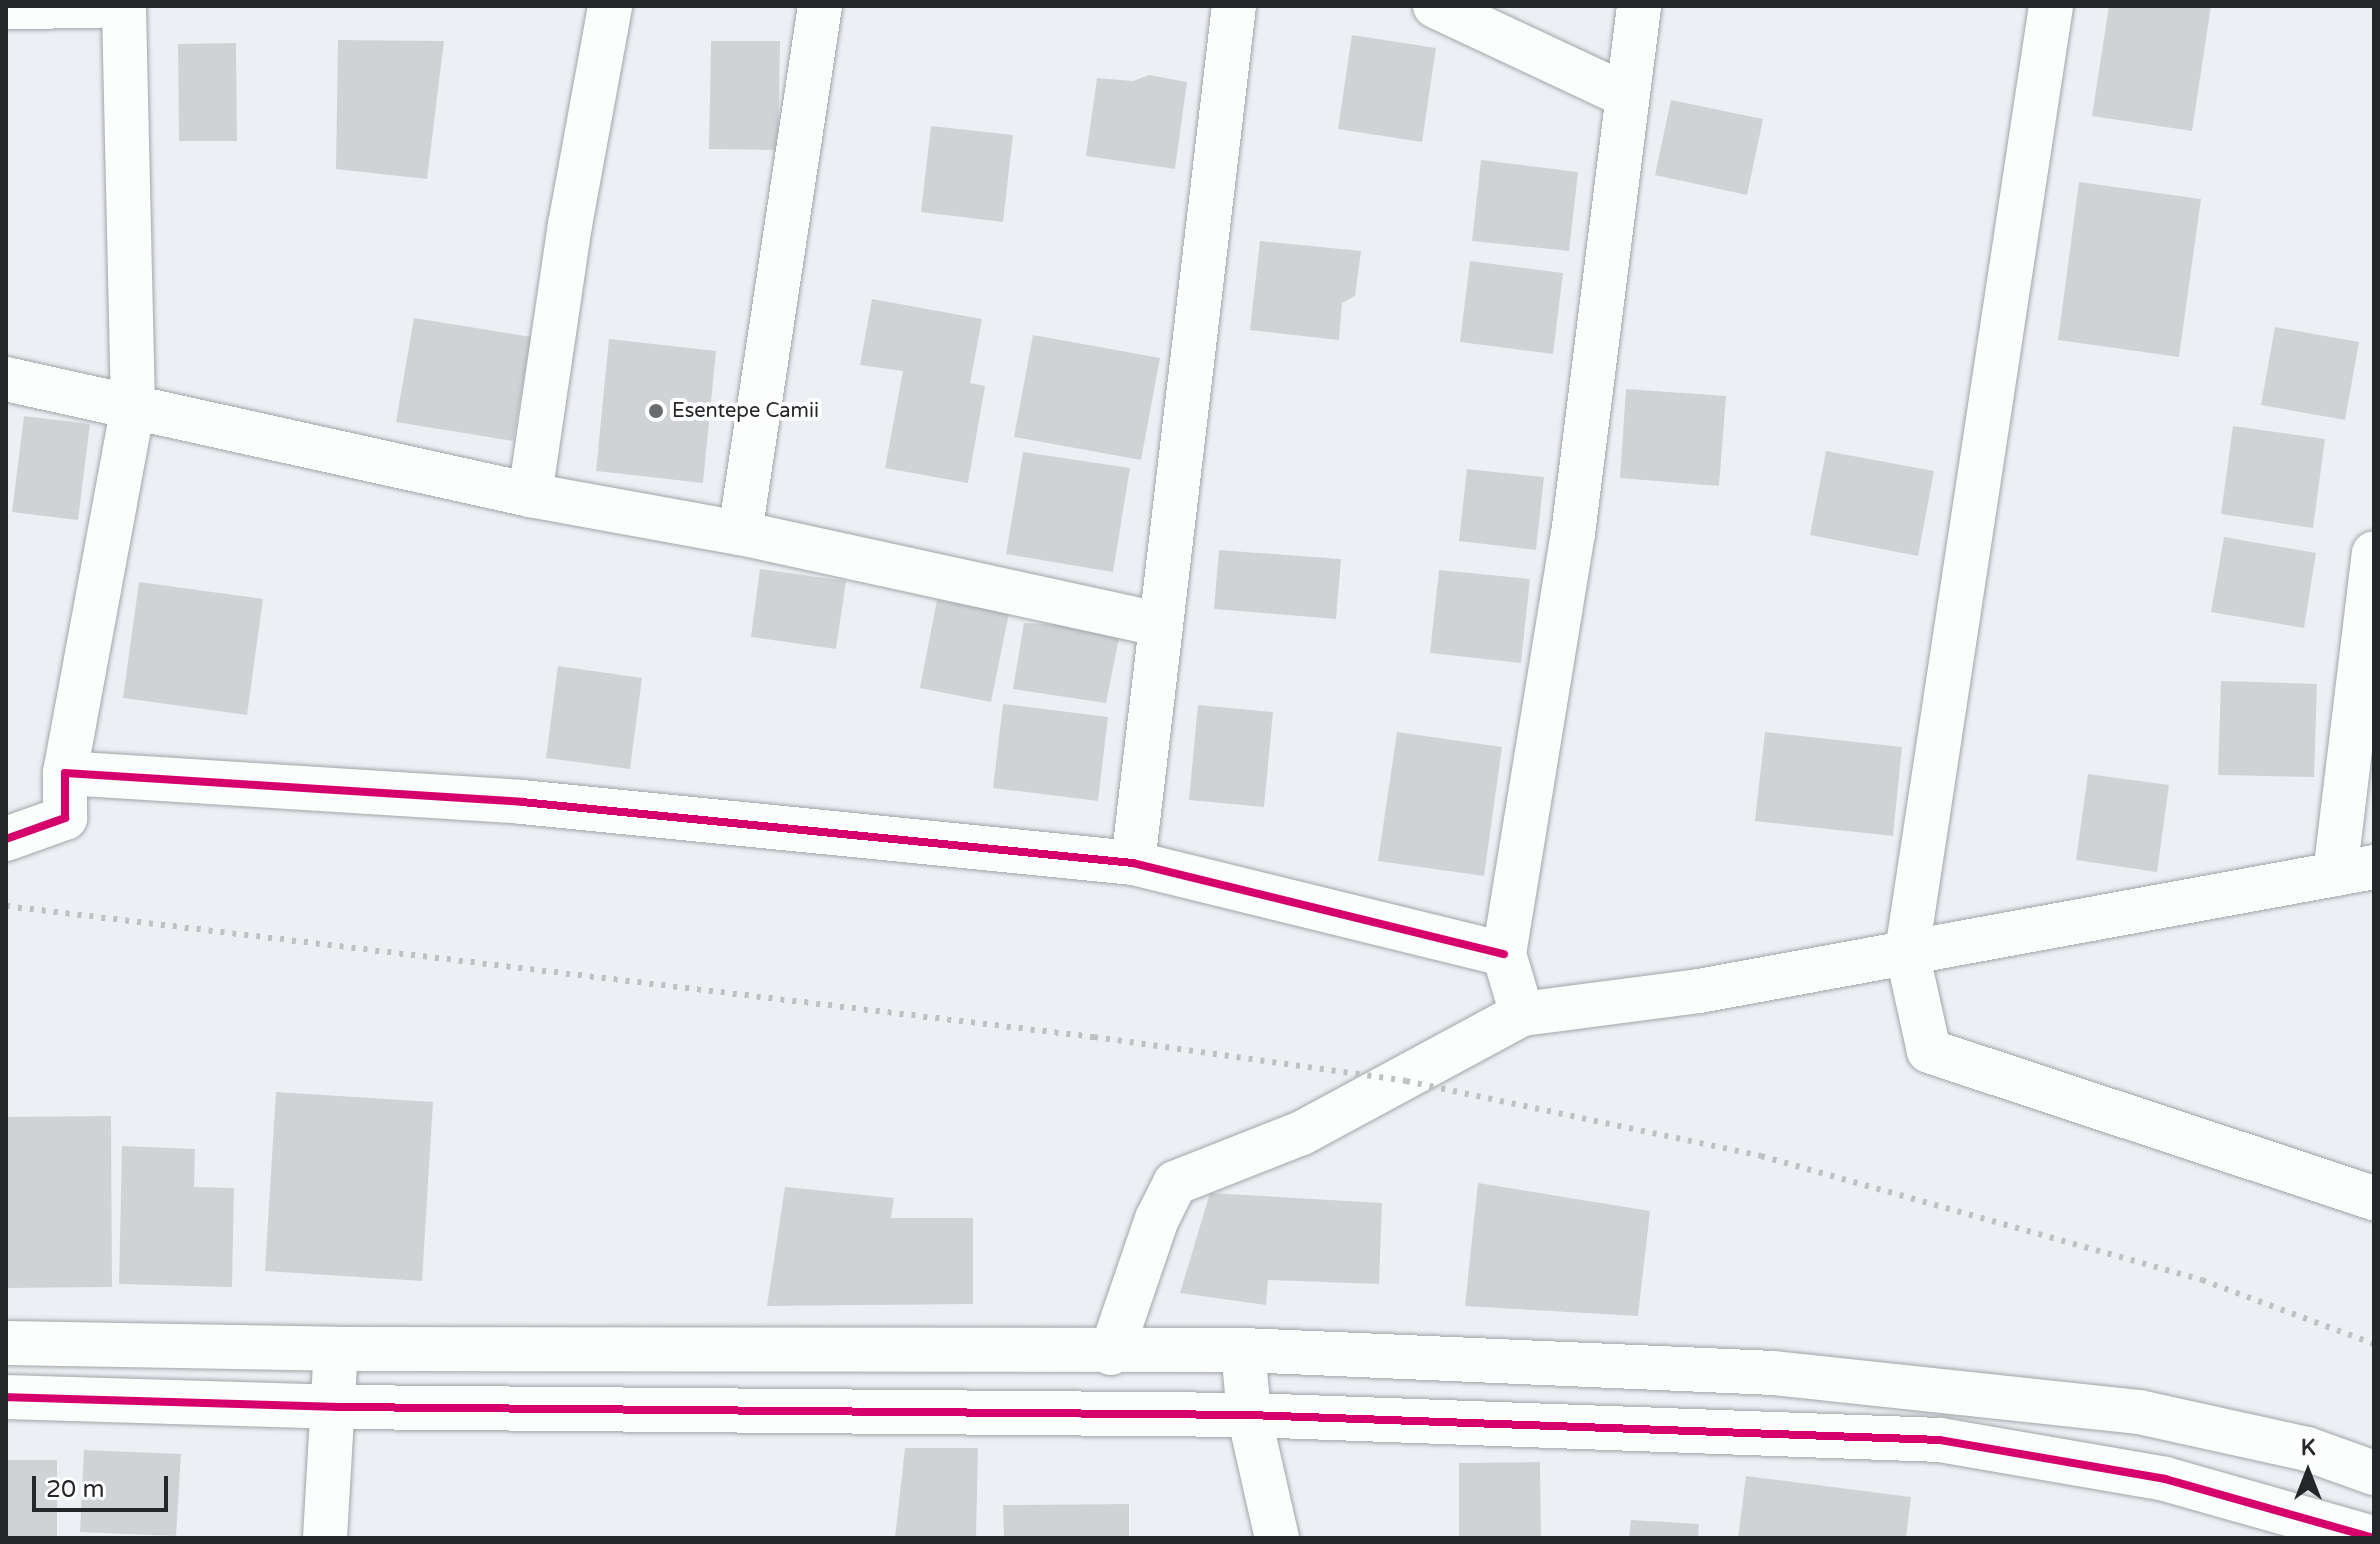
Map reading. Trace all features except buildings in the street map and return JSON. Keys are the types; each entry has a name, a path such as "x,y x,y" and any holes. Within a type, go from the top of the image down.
{"street":[{"path":"6,7 99,6"},
{"path":"6,839 65,818 65,773 133,406 124,6"},
{"path":"530,495 570,225 610,6"},
{"path":"740,533 820,6"},
{"path":"1133,863 1158,624 1234,6"},
{"path":"1435,6 1627,96"},
{"path":"1522,1014 1504,954 1573,534 1639,6"},
{"path":"2051,6 1907,952 1929,1051 2374,1198"},
{"path":"6,379 530,495 740,533 1158,624"},
{"path":"1111,1353 1157,1219 1175,1183 1302,1133 1522,1014 1699,991 2354,870 2374,553"},
{"path":"65,773 522,802 1133,863 1504,954"},
{"path":"6,1343 336,1349 1111,1353 1243,1350 1773,1373 2139,1412 2307,1449 2374,1473"},
{"path":"325,1538 336,1407 336,1349"},
{"path":"1243,1350 1249,1415 1277,1538"},
{"path":"6,1397 336,1407 1249,1415 1940,1440 2165,1479 2373,1538"}],"railway":[{"path":"6,906 1094,1037 1406,1081 1761,1156 2202,1280 2374,1344"}],"cycle path":[{"path":"6,839 65,818 65,773 522,802 1133,863 1504,954"},
{"path":"6,1397 336,1407 1249,1415 1940,1440 2165,1479 2373,1538"}],"place":[{"name":"Esentepe Camii","path":"656,411"}]}
